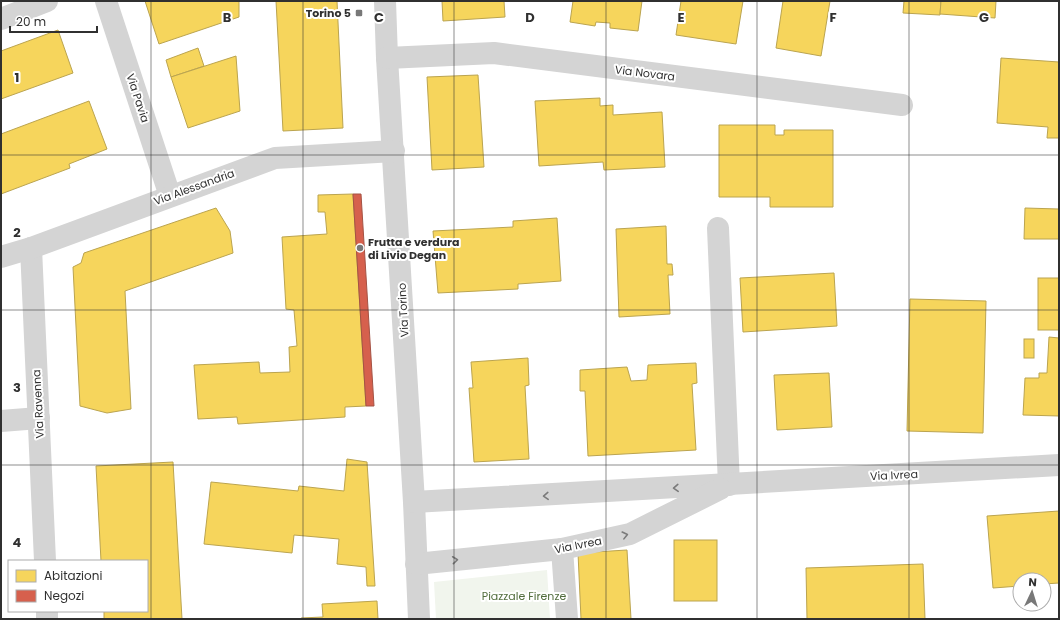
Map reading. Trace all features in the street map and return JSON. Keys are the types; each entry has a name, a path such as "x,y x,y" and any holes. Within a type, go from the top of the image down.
{"street":[{"path":"1,19 47,1"},
{"name":"Via Pavia","path":"106,1 170,196"},
{"name":"Via Torino","path":"385,1 387,58 394,151 414,502 419,619"},
{"name":"Via Novara","path":"387,58 494,53 902,105"},
{"name":"Via Alessandria","path":"1,257 31,248 275,158 394,151"},
{"path":"718,228 729,485"},
{"name":"Via Ravenna","path":"31,248 45,560"},
{"path":"1,421 39,418"},
{"name":"Via Ivrea","path":"414,502 1059,465"},
{"name":"Via Ivrea","path":"416,564 562,549 630,534 729,485"},
{"path":"562,549 567,619"}],"green space":[{"name":"Piazzale Firenze","path":"547,570 550,619 436,619 434,582"}],"building: Abitazioni":[{"path":"145,1 239,1 239,17 159,44"},
{"path":"276,1 337,1 343,128 283,131"},
{"path":"442,1 504,1 505,17 443,21"},
{"path":"573,1 642,1 638,31 610,28 610,23 596,22 595,26 570,22"},
{"path":"681,1 743,1 736,44 676,35"},
{"path":"783,1 830,1 821,56 776,48"},
{"path":"904,1 941,1 940,15 903,13"},
{"path":"941,1 996,1 995,18 940,14"},
{"path":"58,30 73,73 1,99 1,51"},
{"path":"198,48 204,66 171,77 166,60"},
{"path":"236,56 240,111 188,128 171,77"},
{"path":"1001,58 1059,62 1059,138 1047,138 1048,127 997,123"},
{"path":"478,75 484,167 432,170 427,77"},
{"path":"600,98 600,106 613,105 613,115 662,112 665,167 604,170 603,162 539,166 535,101"},
{"path":"89,101 107,149 69,164 70,168 1,194 1,134"},
{"path":"719,125 775,125 775,135 784,135 784,130 833,130 833,207 770,207 770,197 719,197"},
{"path":"353,194 366,406 345,407 345,417 238,424 237,417 198,419 194,365 259,362 260,373 290,372 289,347 297,346 294,310 286,309 282,237 327,234 325,212 318,212 318,195"},
{"path":"216,208 230,231 233,253 125,291 131,409 107,413 80,406 73,267 81,263 84,253"},
{"path":"1025,208 1059,209 1059,239 1024,239"},
{"path":"557,218 561,281 518,284 518,289 438,293 433,231 513,227 513,221"},
{"path":"666,226 667,264 672,264 673,275 668,275 670,314 619,317 616,229"},
{"path":"834,273 837,326 743,332 740,278"},
{"path":"1038,278 1059,278 1059,330 1038,330"},
{"path":"910,299 986,301 983,433 907,431"},
{"path":"1049,337 1059,338 1059,416 1023,415 1025,378 1039,378 1039,373 1047,373"},
{"path":"1024,339 1034,339 1034,358 1024,358"},
{"path":"528,358 529,385 525,386 529,459 474,462 469,388 473,388 471,362"},
{"path":"696,363 697,383 692,384 696,450 588,456 585,391 580,391 580,370 627,367 631,381 647,380 648,365"},
{"path":"829,373 832,427 777,430 774,375"},
{"path":"347,459 367,462 375,586 367,586 366,567 337,564 339,539 294,535 292,553 204,544 211,482 298,491 299,486 344,491"},
{"path":"173,462 182,619 104,619 104,612 148,612 148,560 101,560 96,466"},
{"path":"1059,511 1059,583 1052,583 1052,572 1012,572 1012,587 993,588 987,516"},
{"path":"674,540 717,540 717,601 674,601"},
{"path":"627,550 631,619 581,619 578,553"},
{"path":"923,564 925,619 807,619 806,568"},
{"path":"377,601 378,619 301,619 323,617 322,604"}],"building: Negozi":[{"path":"353,194 361,194 374,406 366,406"}],"place":[{"name":"Torino 5","path":"359,13"},
{"name":"Frutta e verdura di Livio Degan","path":"360,248"}]}
